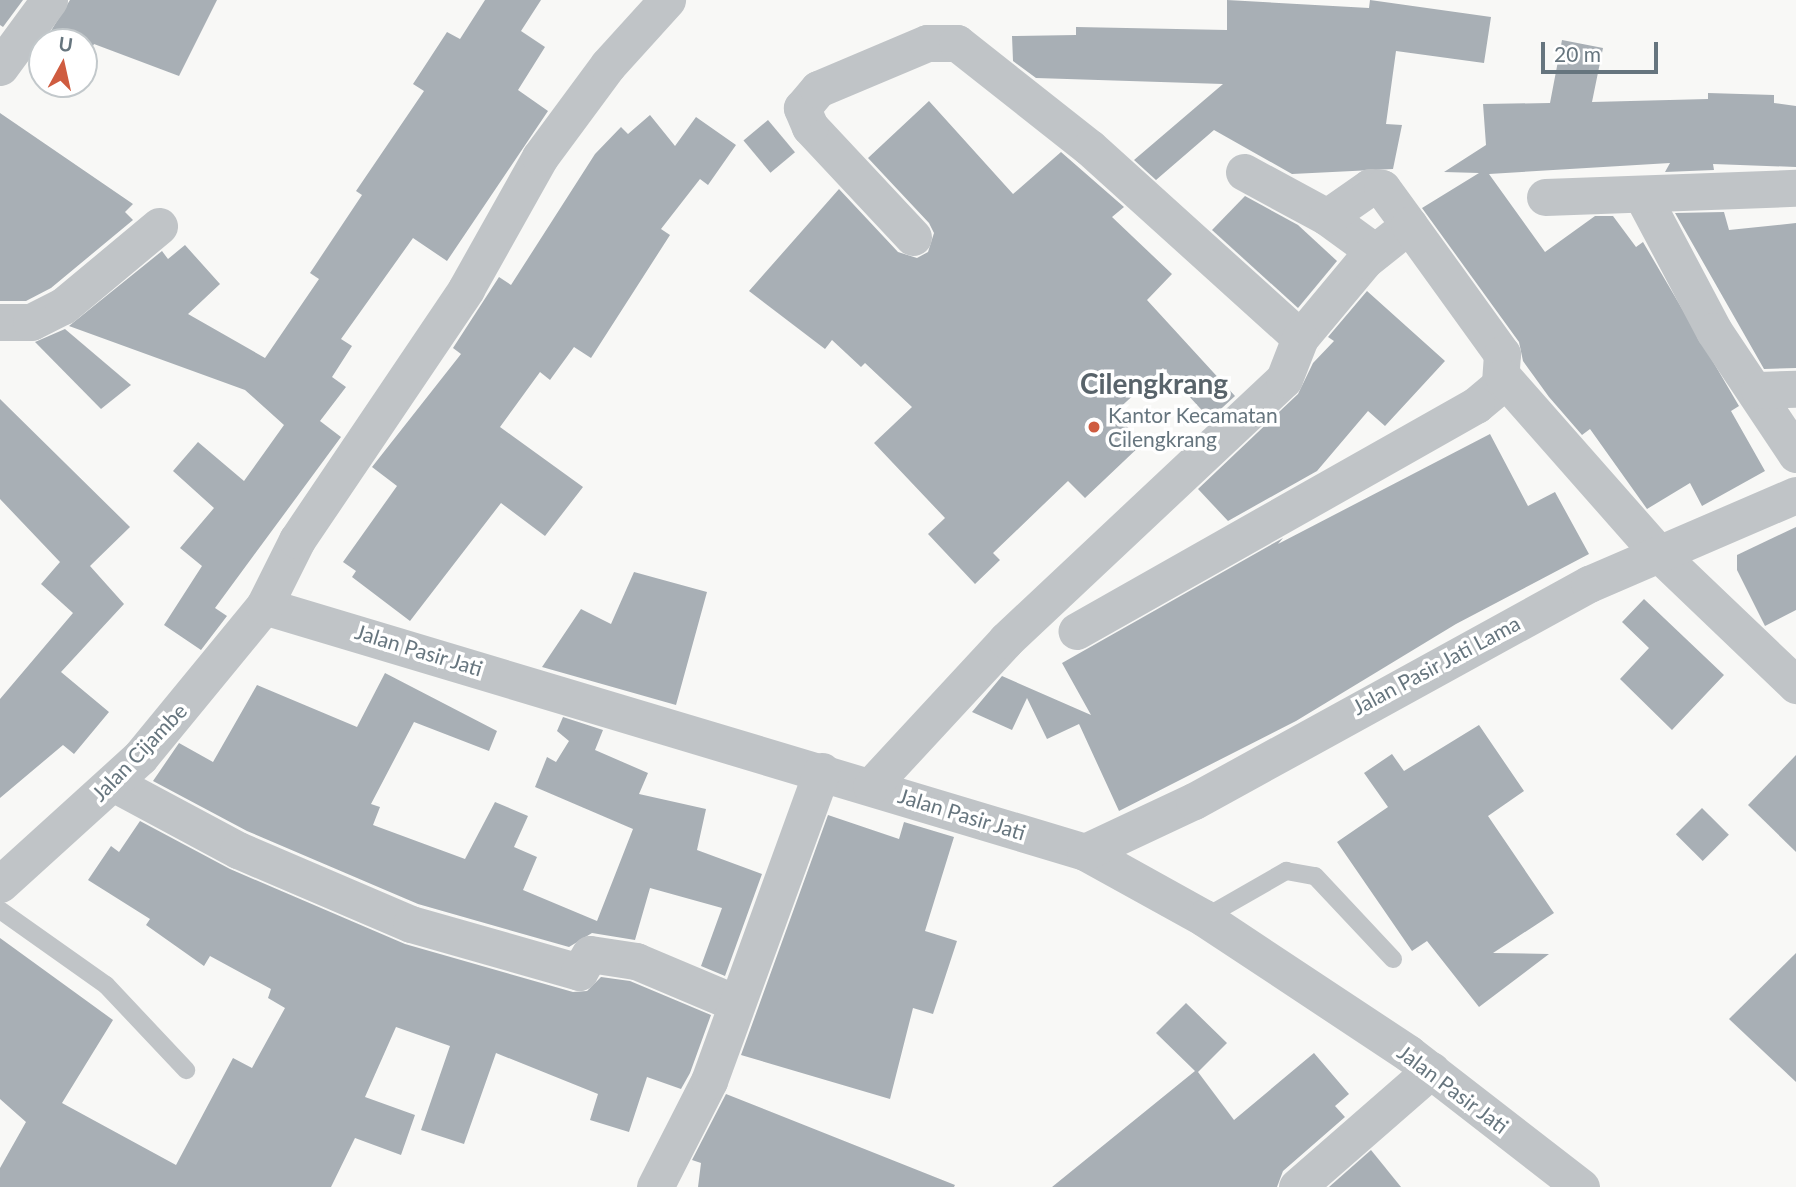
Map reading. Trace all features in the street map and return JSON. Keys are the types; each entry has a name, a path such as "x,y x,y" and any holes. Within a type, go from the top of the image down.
{"street":[{"path":"0,67 49,0"},
{"name":"Jalan Cijambe","path":"0,884 113,783 175,719 264,606 297,540 466,289 540,157 608,65 667,0"},
{"path":"913,237 810,127 802,108 818,89 927,43 957,43 1090,148 1300,338"},
{"path":"1244,172 1328,217 1375,251"},
{"path":"1328,217 1370,187 1382,188 1502,354 1503,377 1660,554 1796,685"},
{"path":"1545,197 1796,188"},
{"path":"1642,195 1714,331 1759,390 1796,454"},
{"path":"871,786 1006,640 1284,379 1300,338 1375,251 1409,225"},
{"path":"0,322 31,322 63,306 159,226"},
{"path":"1076,631 1476,405 1503,377"},
{"path":"1759,390 1796,389"},
{"name":"Jalan Pasir Jati Lama","path":"1084,852 1194,801 1418,673 1660,554 1796,495"},
{"name":"Jalan Pasir Jati","path":"264,606 669,731 822,771 1084,852 1204,918 1431,1070 1581,1187"},
{"path":"655,1187 709,1081 733,1002 822,771"},
{"path":"113,783 238,850 411,924 579,972 590,954 636,961 733,1002"},
{"path":"1297,1187 1431,1070"}],"lane":[{"path":"1204,918 1286,872 1315,876 1393,959"},
{"path":"0,910 106,985 186,1070"}],"building":[{"path":"0,0 23,0 3,27 0,25"},
{"path":"70,0 217,0 179,76 98,46 98,28 53,28"},
{"path":"485,0 541,0 521,31 545,47 518,90 548,111 447,261 413,238 341,339 352,346 332,377 346,387 320,421 341,437 215,608 227,616 201,650 164,625 202,566 180,548 214,508 173,471 198,442 244,481 284,425 245,390 69,326 162,251 168,259 185,245 220,284 188,314 265,358 319,279 310,273 362,195 356,191 424,91 413,84 447,32 460,39"},
{"path":"1227,0 1369,8 1370,0 1491,17 1484,63 1396,51 1386,124 1402,125 1393,169 1292,174 1214,130 1156,180 1134,160 1223,84 1036,78 1013,61 1012,36 1076,35 1076,27 1227,30"},
{"path":"1562,40 1603,48 1592,102 1708,99 1708,93 1774,95 1774,103 1796,106 1796,167 1713,164 1714,170 1665,172 1670,163 1489,174 1545,252 1595,216 1613,216 1636,247 1643,242 1739,406 1731,411 1765,471 1702,506 1690,483 1647,509 1590,429 1582,435 1549,397 1523,361 1519,342 1422,208 1479,173 1444,172 1486,145 1483,104 1550,103"},
{"path":"929,101 1013,194 1061,152 1124,207 1112,217 1172,274 1147,300 1235,396 1210,419 1163,368 1114,413 1143,443 1085,498 1068,481 993,553 1000,560 975,584 928,534 945,518 874,443 912,407 865,363 861,367 832,340 825,349 749,291 839,189 898,252 917,258 928,252 934,233 929,223 868,158"},
{"path":"0,113 133,204 125,212 133,220 51,288 26,301 0,301"},
{"path":"650,115 675,146 696,117 736,145 708,185 700,179 661,229 670,235 591,358 574,347 550,380 540,372 500,427 583,487 545,536 501,503 410,621 352,577 356,571 343,562 397,486 372,467 461,354 453,348 499,277 511,285 595,154 621,127 628,134"},
{"path":"768,120 795,152 770,173 743,141"},
{"path":"1245,196 1298,225 1337,261 1298,308 1212,230"},
{"path":"1724,212 1729,230 1796,223 1796,368 1764,369 1675,213"},
{"path":"1367,291 1445,361 1385,426 1368,411 1317,471 1228,521 1198,489 1298,394 1313,363 1334,341 1328,337"},
{"path":"65,329 131,385 101,409 35,342"},
{"path":"0,399 130,527 90,566 124,604 61,672 109,712 74,754 63,745 0,798 0,699 73,613 41,584 60,562 0,499"},
{"path":"1490,434 1528,506 1555,492 1589,554 1456,624 1296,721 1119,811 1079,724 1047,739 1027,698 1012,730 972,712 1002,676 1091,715 1062,663 1283,538 1278,544"},
{"path":"1796,527 1796,610 1765,626 1737,570 1737,555"},
{"path":"634,572 707,592 676,705 542,667 581,609 611,624"},
{"path":"1644,599 1724,675 1672,730 1620,679 1649,648 1622,622"},
{"path":"385,673 497,731 489,751 414,722 371,804 380,807 373,825 465,859 495,802 528,816 514,847 537,857 523,890 597,921 633,829 535,787 547,757 556,762 569,741 557,731 563,717 603,730 595,750 648,773 639,794 706,809 697,850 762,874 725,976 701,966 722,908 650,888 635,940 592,933 569,947 418,904 247,831 153,781 179,743 213,762 257,685 357,727"},
{"path":"1479,725 1524,791 1488,816 1554,913 1493,953 1549,954 1479,1007 1427,941 1412,951 1337,842 1388,807 1364,773 1392,754 1404,771"},
{"path":"1796,755 1796,852 1748,805"},
{"path":"1702,808 1729,835 1703,861 1676,834"},
{"path":"828,815 899,839 904,822 954,837 925,931 957,941 933,1014 913,1008 890,1099 741,1055"},
{"path":"140,821 230,869 405,944 573,992 587,991 601,977 630,981 711,1015 690,1073 681,1089 647,1077 629,1132 590,1120 598,1094 496,1053 464,1144 421,1130 450,1046 396,1027 365,1097 415,1115 401,1155 355,1138 331,1187 0,1187 0,1168 26,1122 0,1099 0,938 113,1020 62,1103 176,1165 233,1058 252,1068 285,1008 268,998 271,989 210,956 204,966 146,925 150,919 88,880 111,846 119,852"},
{"path":"1796,953 1796,1082 1729,1019"},
{"path":"1186,1003 1227,1043 1198,1072 1234,1120 1314,1053 1349,1094 1335,1106 1345,1117 1283,1171 1277,1187 1052,1187 1195,1071 1156,1033"},
{"path":"726,1094 955,1185 698,1187 701,1163 692,1160"},
{"path":"1371,1150 1401,1187 1329,1187"}],"place":[{"name":"Kantor Kecamatan Cilengkrang","path":"1094,427"}],"district":[{"name":"Cilengkrang","path":"1154,383"}]}
